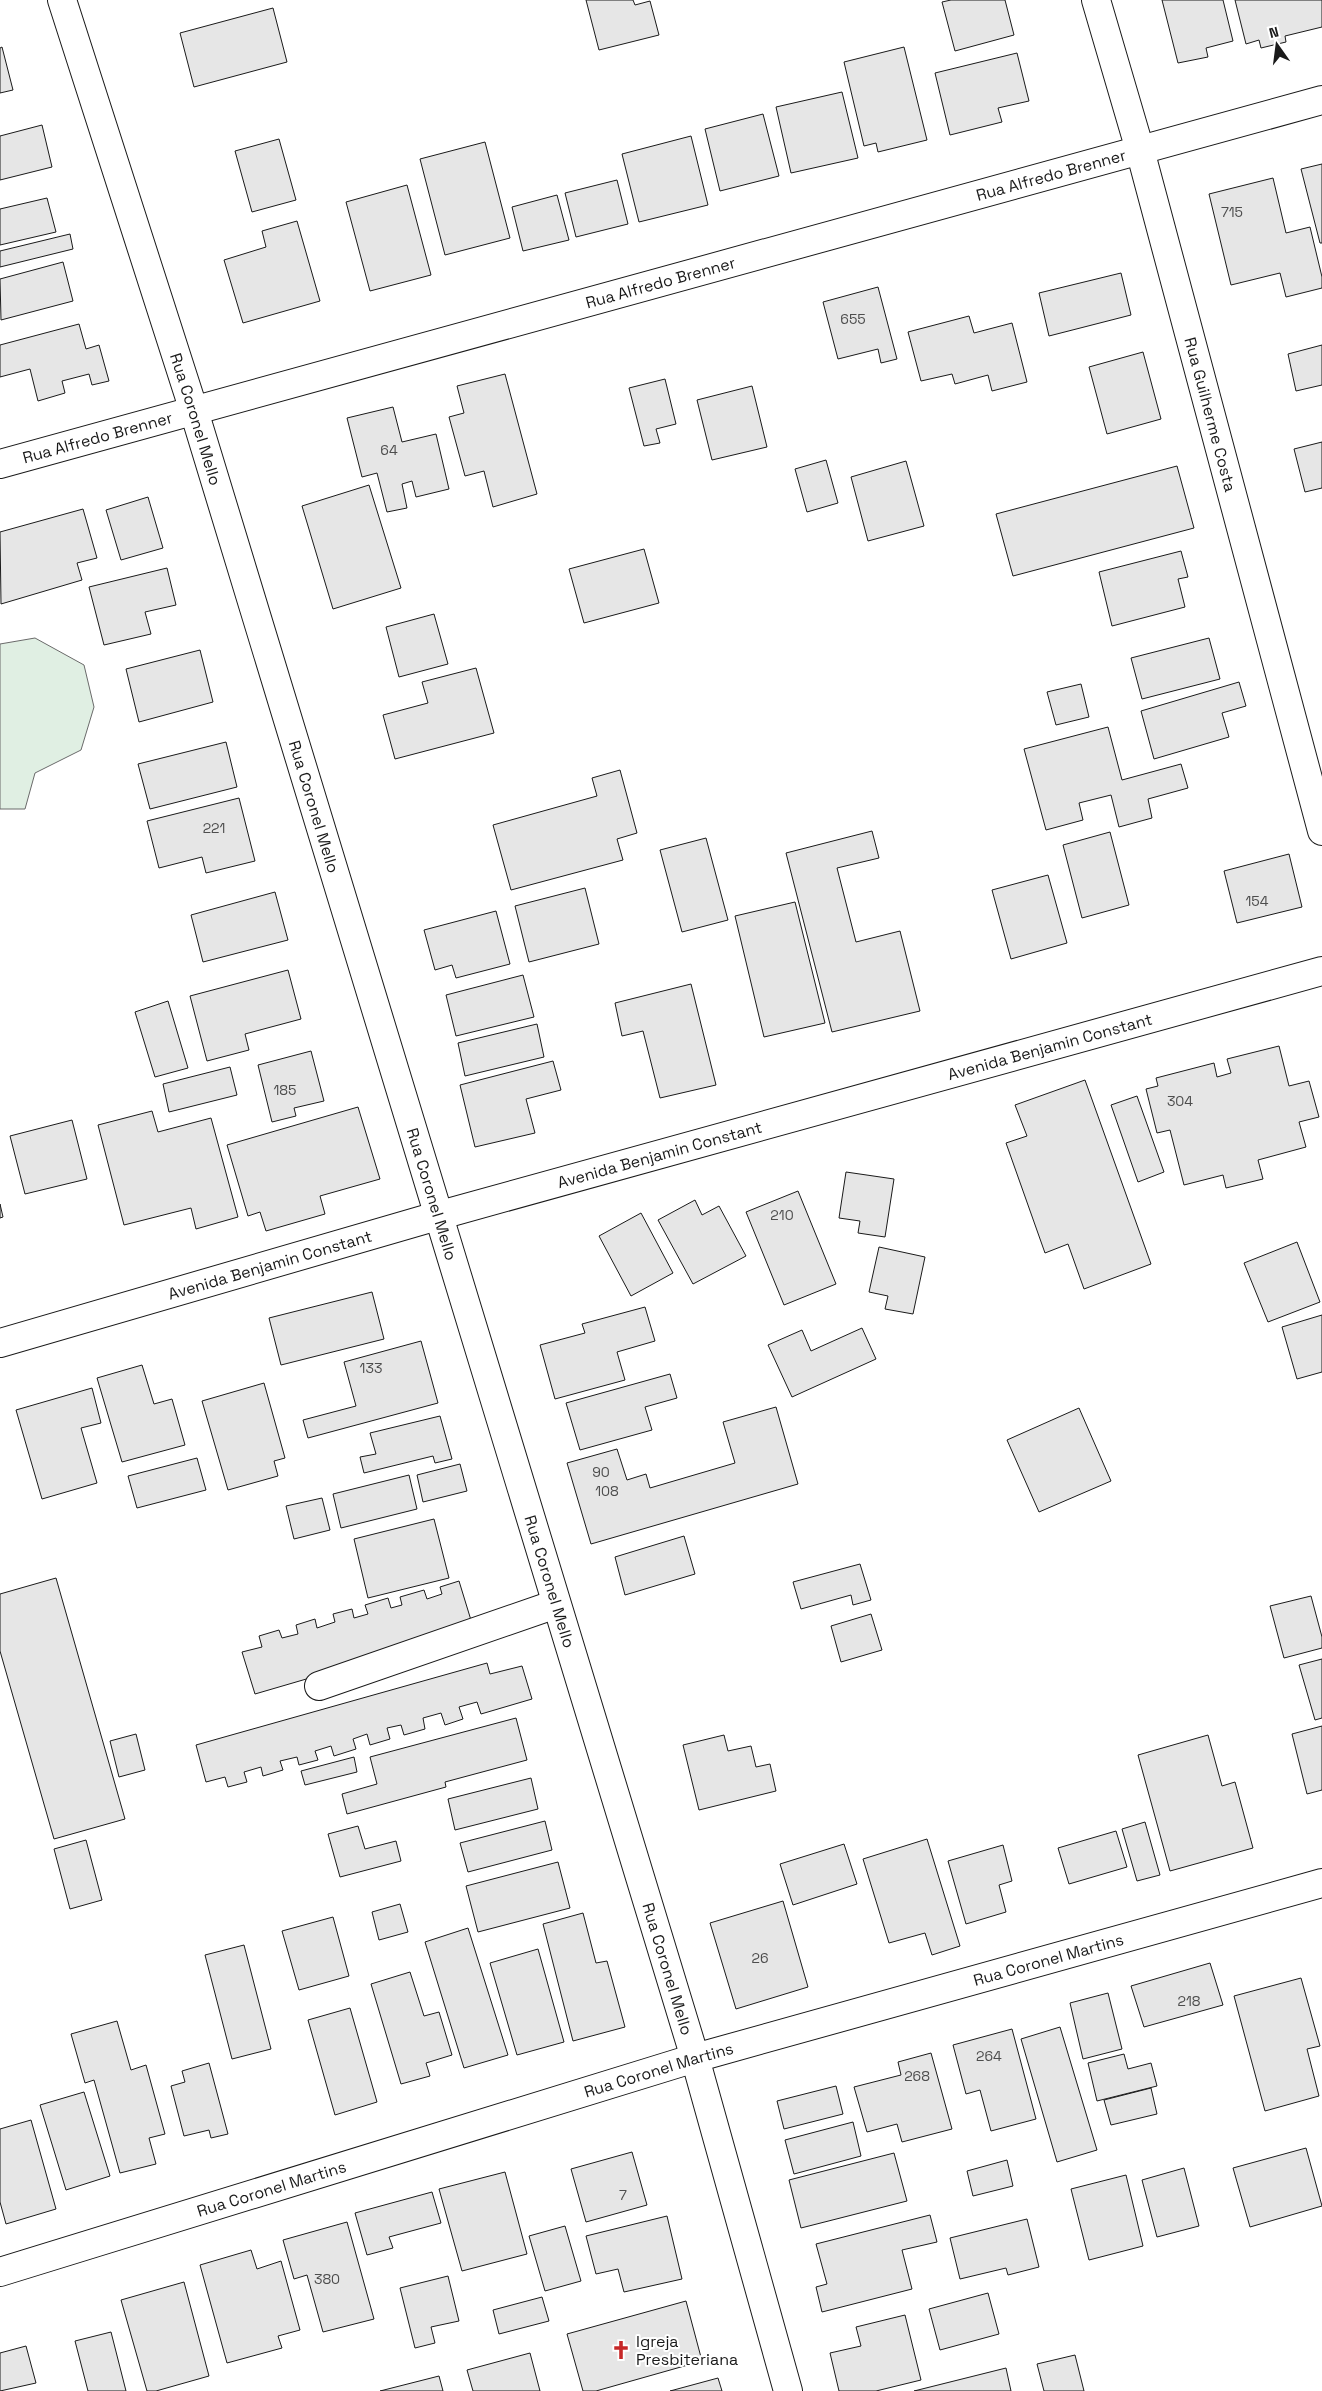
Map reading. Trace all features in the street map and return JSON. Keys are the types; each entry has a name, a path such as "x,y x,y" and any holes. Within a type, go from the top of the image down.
{"street":[{"name":"Rua Coronel Mello","path":"62,0 194,411 437,1216 695,2058 788,2391"},
{"name":"Rua Guilherme Costa","path":"1096,0 1140,150 1322,831"},
{"name":"Rua Alfredo Brenner","path":"0,464 1322,100"},
{"name":"Avenida Benjamin Constant","path":"0,1344 437,1216 1322,971"},
{"path":"319,1686 556,1604"},
{"name":"Rua Coronel Martins","path":"0,2272 695,2058 1322,1883"}],"green space":[{"path":"35,638 84,665 94,707 81,750 35,773 25,809 0,809 0,644"}],"building":[{"path":"586,0 633,0 635,5 650,1 659,35 599,50"},
{"path":"951,0 1005,0 1014,35 955,51 942,2"},
{"path":"1162,0 1223,0 1233,41 1206,48 1208,57 1178,63"},
{"path":"1235,0 1322,0 1322,27 1285,36 1286,42 1261,48 1259,40 1246,44"},
{"path":"273,8 287,62 194,87 180,33"},
{"path":"2,47 13,90 0,93 0,48"},
{"path":"904,47 927,140 878,152 876,143 864,146 844,62"},
{"path":"1017,53 1029,101 998,108 1002,122 950,135 935,73"},
{"path":"842,92 858,158 791,173 776,107"},
{"path":"763,114 779,176 720,191 705,129"},
{"path":"42,125 52,167 0,180 0,136"},
{"path":"691,136 708,205 639,222 622,154"},
{"path":"279,139 296,200 252,212 235,151"},
{"path":"485,142 510,238 445,255 420,159"},
{"path":"1322,164 1322,243 1320,243 1301,169"},
{"path":"1273,178 1286,233 1310,227 1322,277 1322,288 1286,297 1280,273 1231,285 1209,194"},
{"path":"617,180 628,224 576,237 565,193"},
{"path":"407,185 431,275 370,291 346,202"},
{"path":"557,195 569,240 523,251 512,207"},
{"path":"47,198 56,232 0,245 0,209"},
{"path":"297,221 320,301 243,323 224,260 266,247 262,231"},
{"path":"70,234 73,249 0,267 0,251"},
{"path":"63,262 73,301 1,320 0,279"},
{"path":"1121,273 1131,315 1049,336 1039,293"},
{"path":"878,287 897,359 881,363 878,349 838,359 823,302"},
{"path":"969,316 974,333 1012,323 1027,382 992,391 988,375 955,384 952,374 921,381 908,332"},
{"path":"79,324 86,349 99,345 109,381 92,385 89,374 62,381 65,393 38,401 30,369 0,377 0,345"},
{"path":"1322,345 1322,385 1296,391 1288,354"},
{"path":"1143,352 1161,419 1107,434 1089,367"},
{"path":"505,374 537,494 493,507 484,471 465,476 449,417 464,413 457,386"},
{"path":"665,379 676,424 656,429 660,443 644,446 629,388"},
{"path":"752,386 767,447 712,460 697,400"},
{"path":"393,407 402,442 436,434 449,489 416,497 412,481 402,484 407,508 387,512 377,473 362,477 347,418"},
{"path":"1322,442 1322,488 1305,492 1294,449"},
{"path":"826,460 838,503 807,512 795,469"},
{"path":"906,461 924,526 868,541 851,477"},
{"path":"1177,466 1194,528 1013,576 996,514"},
{"path":"369,485 401,588 333,609 302,506"},
{"path":"148,497 163,548 121,560 106,510"},
{"path":"83,509 97,558 77,563 82,580 1,604 0,532"},
{"path":"644,549 659,603 584,623 569,569"},
{"path":"1181,551 1188,577 1178,579 1185,607 1112,626 1099,572"},
{"path":"167,568 176,605 145,612 151,634 104,645 89,587"},
{"path":"434,614 448,664 399,677 386,627"},
{"path":"1209,638 1220,679 1142,699 1131,658"},
{"path":"200,650 213,702 139,722 126,669"},
{"path":"476,668 494,733 395,759 383,715 428,703 422,682"},
{"path":"1239,682 1246,706 1222,713 1229,737 1154,759 1141,711"},
{"path":"1081,684 1089,717 1056,725 1047,692"},
{"path":"1108,727 1122,780 1181,764 1188,788 1148,799 1152,818 1119,827 1111,795 1079,803 1083,820 1046,830 1024,749"},
{"path":"226,742 237,787 150,809 138,764"},
{"path":"620,770 637,833 617,839 623,860 511,890 493,825 597,796 592,778"},
{"path":"239,798 255,861 206,873 202,857 159,868 147,821"},
{"path":"872,831 879,858 837,868 856,942 900,931 920,1011 832,1032 786,853"},
{"path":"1110,832 1129,905 1082,918 1063,845"},
{"path":"706,838 728,920 682,932 660,850"},
{"path":"1289,854 1302,907 1237,923 1224,871"},
{"path":"1048,875 1067,943 1011,959 992,890"},
{"path":"585,888 599,944 529,962 515,906"},
{"path":"275,892 288,940 203,962 191,915"},
{"path":"795,902 825,1023 764,1037 735,916"},
{"path":"496,911 510,964 456,978 452,965 435,970 424,930"},
{"path":"288,970 301,1019 245,1034 249,1050 207,1061 190,996"},
{"path":"523,975 534,1017 456,1036 446,995"},
{"path":"691,984 716,1085 660,1098 643,1031 622,1036 615,1003"},
{"path":"168,1001 188,1068 155,1077 135,1012"},
{"path":"537,1024 544,1057 465,1076 458,1043"},
{"path":"1279,1046 1289,1086 1309,1081 1319,1117 1299,1122 1306,1147 1258,1160 1263,1179 1226,1188 1223,1175 1184,1185 1170,1130 1157,1133 1146,1089 1158,1086 1156,1078 1214,1063 1217,1077 1231,1073 1227,1059"},
{"path":"311,1051 324,1101 294,1108 296,1116 272,1122 258,1065"},
{"path":"553,1061 561,1090 526,1099 535,1133 475,1147 460,1085"},
{"path":"230,1067 237,1095 169,1112 163,1084"},
{"path":"1085,1080 1151,1264 1084,1289 1068,1244 1045,1253 1006,1143 1027,1136 1015,1105"},
{"path":"1137,1096 1164,1172 1138,1182 1111,1105"},
{"path":"358,1107 380,1179 320,1196 325,1214 266,1231 260,1212 248,1216 227,1145"},
{"path":"152,1111 158,1132 211,1118 238,1217 196,1229 191,1208 124,1225 98,1125"},
{"path":"72,1120 87,1179 25,1194 10,1136"},
{"path":"846,1172 894,1179 885,1237 858,1233 860,1221 839,1218"},
{"path":"798,1191 836,1284 784,1305 746,1212"},
{"path":"695,1200 702,1215 719,1206 746,1256 693,1284 658,1220"},
{"path":"0,1204 3,1217 0,1218"},
{"path":"641,1213 673,1273 631,1296 599,1236"},
{"path":"1297,1242 1320,1302 1268,1322 1244,1263"},
{"path":"879,1247 925,1257 913,1314 885,1309 888,1296 869,1292"},
{"path":"372,1292 384,1339 281,1365 269,1318"},
{"path":"645,1307 655,1341 617,1352 625,1380 555,1399 540,1345 585,1333 582,1324"},
{"path":"1322,1315 1322,1372 1297,1379 1282,1327"},
{"path":"862,1328 876,1359 792,1397 768,1345 802,1330 811,1351"},
{"path":"421,1341 438,1403 308,1438 303,1420 356,1406 344,1362"},
{"path":"142,1365 154,1404 172,1399 185,1445 122,1462 97,1378"},
{"path":"670,1374 677,1398 645,1407 652,1430 580,1450 566,1403"},
{"path":"264,1383 285,1458 274,1461 278,1476 228,1490 202,1401"},
{"path":"92,1388 101,1423 81,1428 97,1483 42,1499 16,1410"},
{"path":"776,1407 798,1484 591,1544 567,1463 617,1449 627,1480 646,1474 650,1488 735,1463 723,1422"},
{"path":"1079,1408 1111,1481 1039,1512 1007,1440"},
{"path":"440,1416 452,1459 435,1463 433,1456 364,1473 360,1457 376,1454 370,1433"},
{"path":"197,1458 206,1490 137,1508 128,1476"},
{"path":"460,1464 467,1491 423,1502 417,1475"},
{"path":"409,1475 417,1509 341,1528 333,1494"},
{"path":"322,1498 330,1530 294,1539 286,1506"},
{"path":"434,1519 449,1578 368,1598 354,1539"},
{"path":"684,1536 695,1574 625,1595 615,1557"},
{"path":"860,1564 871,1600 853,1605 851,1595 801,1609 793,1582"},
{"path":"56,1578 125,1819 54,1839 0,1651 0,1594"},
{"path":"459,1581 474,1630 255,1694 242,1652 262,1647 259,1636 279,1630 282,1638 298,1634 296,1625 315,1619 317,1628 335,1622 333,1614 352,1609 354,1618 368,1614 365,1605 388,1598 391,1608 402,1605 400,1597 424,1590 427,1599 442,1594 440,1587"},
{"path":"1311,1596 1322,1637 1322,1648 1284,1658 1270,1606"},
{"path":"871,1614 882,1650 841,1662 831,1626"},
{"path":"1322,1659 1322,1718 1315,1720 1299,1665"},
{"path":"487,1663 490,1674 522,1666 532,1699 481,1714 477,1702 459,1707 463,1719 445,1725 441,1713 423,1718 425,1729 404,1735 401,1725 387,1728 390,1739 370,1745 367,1734 353,1739 356,1749 334,1756 331,1746 315,1751 318,1760 299,1765 297,1757 280,1761 283,1770 263,1776 261,1767 244,1772 247,1782 228,1787 225,1777 206,1782 196,1745"},
{"path":"516,1718 527,1760 445,1782 446,1787 347,1814 342,1794 377,1784 370,1757"},
{"path":"1322,1726 1322,1790 1307,1794 1292,1734"},
{"path":"136,1734 145,1770 119,1777 110,1741"},
{"path":"724,1735 728,1751 751,1746 756,1767 770,1764 776,1791 699,1810 683,1745"},
{"path":"1208,1735 1222,1786 1235,1782 1253,1848 1170,1871 1138,1755"},
{"path":"354,1757 357,1772 305,1785 301,1771"},
{"path":"531,1778 538,1809 455,1830 448,1799"},
{"path":"545,1821 552,1850 468,1872 460,1843"},
{"path":"1145,1822 1160,1875 1137,1881 1122,1829"},
{"path":"358,1826 365,1849 396,1841 401,1861 340,1877 328,1834"},
{"path":"1116,1831 1127,1867 1069,1884 1058,1848"},
{"path":"927,1839 960,1946 932,1955 925,1933 889,1943 863,1859"},
{"path":"86,1840 102,1900 70,1909 54,1849"},
{"path":"844,1844 857,1884 793,1905 780,1864"},
{"path":"1003,1845 1012,1881 999,1885 1006,1912 966,1924 948,1861"},
{"path":"558,1862 570,1908 478,1932 466,1886"},
{"path":"783,1901 808,1987 736,2009 710,1923"},
{"path":"400,1904 408,1932 379,1940 372,1912"},
{"path":"583,1913 596,1963 607,1961 625,2027 573,2041 543,1924"},
{"path":"333,1917 349,1976 299,1990 282,1931"},
{"path":"468,1928 508,2055 464,2068 425,1942"},
{"path":"244,1945 271,2049 232,2059 205,1955"},
{"path":"538,1949 564,2042 517,2055 490,1963"},
{"path":"1210,1963 1223,2005 1144,2027 1131,1986"},
{"path":"410,1972 424,2016 439,2012 452,2055 426,2063 430,2076 401,2084 371,1984"},
{"path":"1301,1978 1320,2046 1307,2049 1319,2096 1265,2111 1234,1996"},
{"path":"1108,1993 1122,2049 1083,2059 1070,2003"},
{"path":"350,2008 377,2102 335,2115 308,2020"},
{"path":"117,2021 131,2070 146,2065 165,2134 149,2138 156,2164 120,2173 94,2080 85,2083 71,2034"},
{"path":"1060,2027 1097,2150 1057,2162 1021,2039"},
{"path":"1012,2029 1036,2119 991,2131 980,2090 966,2094 953,2045"},
{"path":"931,2053 952,2129 902,2142 897,2124 867,2132 854,2087 901,2075 898,2062"},
{"path":"1124,2054 1128,2069 1151,2063 1157,2086 1097,2101 1088,2063"},
{"path":"209,2063 228,2134 211,2138 209,2130 184,2136 171,2086 185,2082 182,2071"},
{"path":"836,2086 843,2114 784,2129 777,2101"},
{"path":"1151,2088 1157,2114 1111,2125 1104,2100"},
{"path":"84,2092 110,2176 66,2190 40,2105"},
{"path":"31,2120 56,2209 6,2224 0,2202 0,2129"},
{"path":"853,2122 861,2156 794,2174 785,2140"},
{"path":"1306,2148 1322,2206 1250,2227 1233,2168"},
{"path":"632,2152 647,2205 586,2222 571,2169"},
{"path":"894,2153 907,2201 801,2228 789,2180"},
{"path":"1007,2160 1013,2186 973,2196 967,2171"},
{"path":"1184,2168 1199,2226 1157,2237 1142,2180"},
{"path":"505,2172 527,2254 462,2271 439,2189"},
{"path":"1126,2175 1143,2246 1089,2260 1071,2189"},
{"path":"432,2192 441,2223 389,2237 393,2248 367,2255 355,2213"},
{"path":"930,2215 937,2242 902,2250 912,2289 822,2312 816,2287 827,2284 816,2244"},
{"path":"667,2216 682,2279 624,2292 618,2269 596,2274 586,2236"},
{"path":"1027,2219 1039,2267 1008,2275 1006,2268 960,2279 950,2238"},
{"path":"347,2222 374,2319 323,2332 307,2275 294,2279 283,2240"},
{"path":"565,2226 581,2281 545,2291 529,2236"},
{"path":"251,2250 257,2269 281,2261 300,2330 278,2336 282,2348 227,2363 200,2265"},
{"path":"448,2276 459,2321 431,2327 435,2343 415,2348 400,2288"},
{"path":"184,2282 209,2376 156,2391 147,2391 121,2300"},
{"path":"988,2293 999,2334 940,2350 929,2309"},
{"path":"542,2297 549,2321 499,2334 493,2310"},
{"path":"686,2301 702,2361 596,2391 583,2391 567,2334"},
{"path":"905,2315 921,2380 876,2391 839,2391 830,2353 861,2346 856,2327"},
{"path":"111,2332 126,2391 88,2391 75,2341"},
{"path":"26,2346 36,2383 0,2391 0,2353"},
{"path":"530,2353 540,2391 473,2391 467,2370"},
{"path":"1075,2355 1084,2391 1044,2391 1037,2364"},
{"path":"1006,2368 1011,2391 914,2391"},
{"path":"439,2376 443,2391 380,2391"},
{"path":"718,2378 722,2391 670,2391"}],"place":[{"name":"Igreja Presbiteriana","path":"621,2350"}]}
